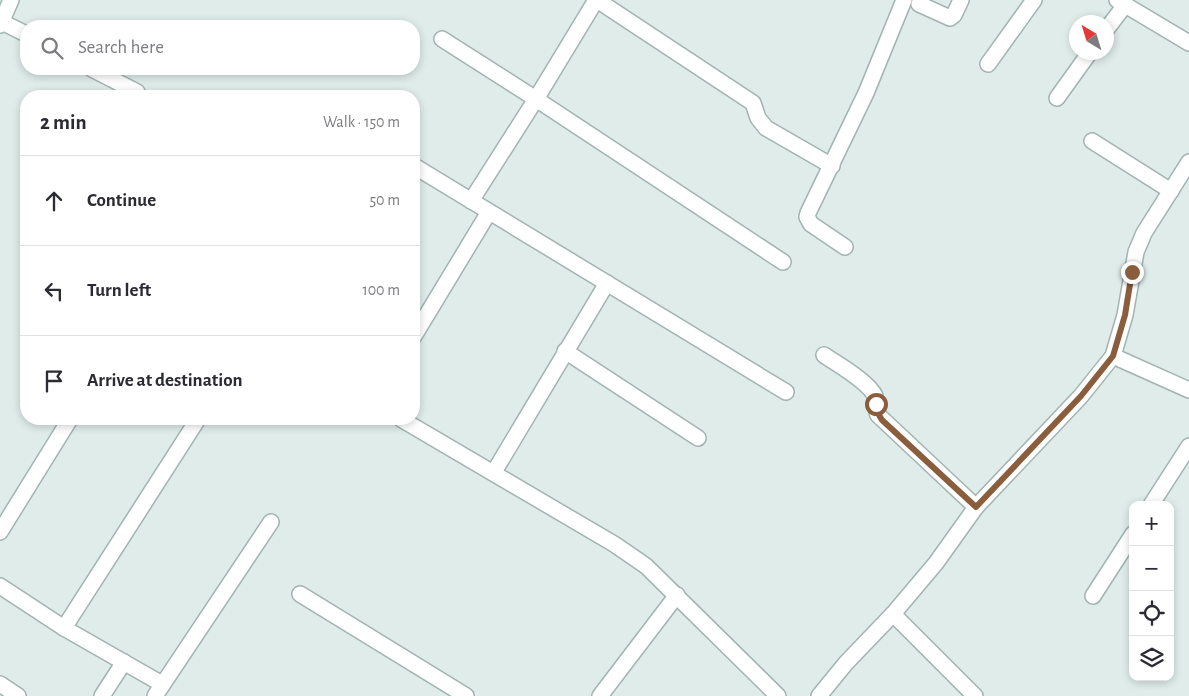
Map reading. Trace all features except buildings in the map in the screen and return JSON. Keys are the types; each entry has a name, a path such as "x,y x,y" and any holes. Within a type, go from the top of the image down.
{"street":[{"path":"11,0 1,23 20,31"},
{"path":"471,200 536,99 596,0 754,103 761,124 766,128 832,166"},
{"path":"845,247 811,224 807,217 886,49 912,2 950,18 954,15 961,0"},
{"path":"988,64 1034,0"},
{"path":"1114,15 1121,2 1189,43"},
{"path":"442,39 783,262"},
{"path":"1057,98 1084,60"},
{"path":"104,75 133,90"},
{"path":"1092,141 1171,191"},
{"path":"818,696 846,663 893,614 936,563 976,507 1081,396 1113,356 1125,315 1136,252 1144,233 1189,162"},
{"path":"420,170 786,392"},
{"path":"420,326 489,212"},
{"path":"494,472 607,283"},
{"path":"565,351 698,438"},
{"path":"824,355 867,386 876,398 878,415 976,507"},
{"path":"1113,356 1189,390"},
{"path":"0,532 66,425"},
{"path":"64,628 194,425"},
{"path":"412,425 614,544 646,566 778,696"},
{"path":"1154,501 1189,446"},
{"path":"0,586 64,628 124,662 158,690 270,522"},
{"path":"1093,596 1129,540"},
{"path":"300,594 466,696"},
{"path":"600,696 677,595"},
{"path":"893,614 975,696"},
{"path":"102,696 124,662"},
{"path":"0,684 18,696"}],"route":[{"path":"876,404 876,410 882,420 976,507 1081,396 1113,356 1125,315 1132,272"}]}
